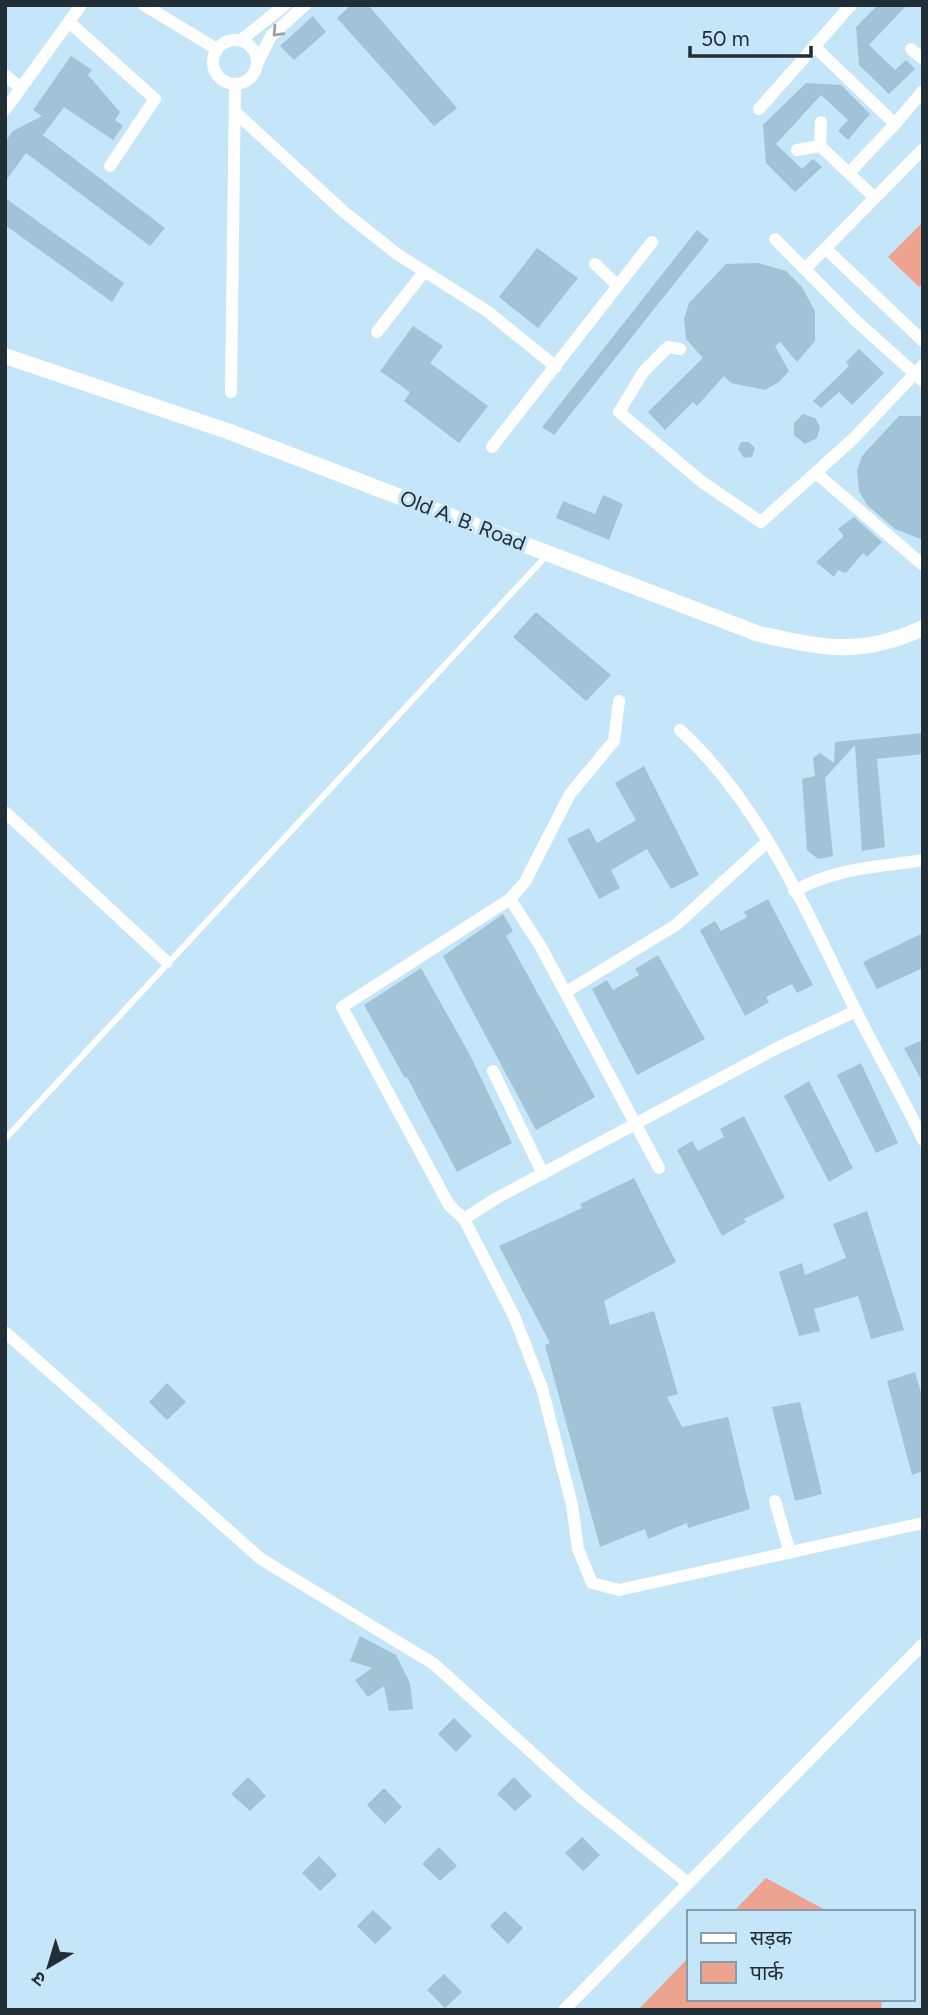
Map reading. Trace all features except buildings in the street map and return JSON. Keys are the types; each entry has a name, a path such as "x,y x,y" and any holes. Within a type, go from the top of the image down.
{"street":[{"path":"5,110 81,5"},
{"path":"144,5 215,48"},
{"path":"285,5 241,40 227,41 215,48 211,60 220,78 235,85 250,79 271,36 305,5"},
{"path":"759,109 851,5"},
{"path":"69,22 155,99 110,166"},
{"path":"241,40 252,47 257,64"},
{"path":"814,46 895,124"},
{"path":"911,49 923,59"},
{"path":"5,75 21,88"},
{"path":"231,392 235,85"},
{"path":"849,173 923,91"},
{"path":"234,112 344,212 424,272 487,311 556,367"},
{"path":"821,122 820,146 875,198"},
{"path":"797,150 820,146"},
{"path":"805,269 921,153"},
{"path":"680,349 668,347 644,371 619,412 702,482 761,522 920,374 775,239"},
{"path":"492,447 608,302 652,242"},
{"path":"826,248 923,341"},
{"path":"595,264 618,285"},
{"path":"377,332 424,272"},
{"name":"Old A. B. Road","path":"5,356 230,432 759,634 831,649 890,643 923,628"},
{"path":"816,473 923,565"},
{"path":"620,701 614,741 570,794 525,882 510,900 342,1007 449,1205 464,1219 514,1316 542,1388 572,1505 578,1549 592,1583 619,1590 923,1522"},
{"path":"680,730 703,751 748,810 767,842 923,1140"},
{"path":"5,812 167,962"},
{"path":"566,992 676,925 767,842"},
{"path":"794,891 821,877 849,869 923,860"},
{"path":"510,900 566,992 659,1168"},
{"path":"464,1219 777,1048 856,1011"},
{"path":"494,1071 543,1174"},
{"path":"5,1332 261,1559 434,1664 582,1798 687,1882"},
{"path":"775,1501 790,1553"},
{"path":"564,2010 923,1644"}],"lane":[{"path":"5,1139 549,553"}],"green space":[{"path":"923,222 923,283 919,287 888,257"},
{"path":"766,1878 825,1910 735,1910"},
{"path":"687,1959 687,2001 882,2001 881,2010 638,2010"}]}
